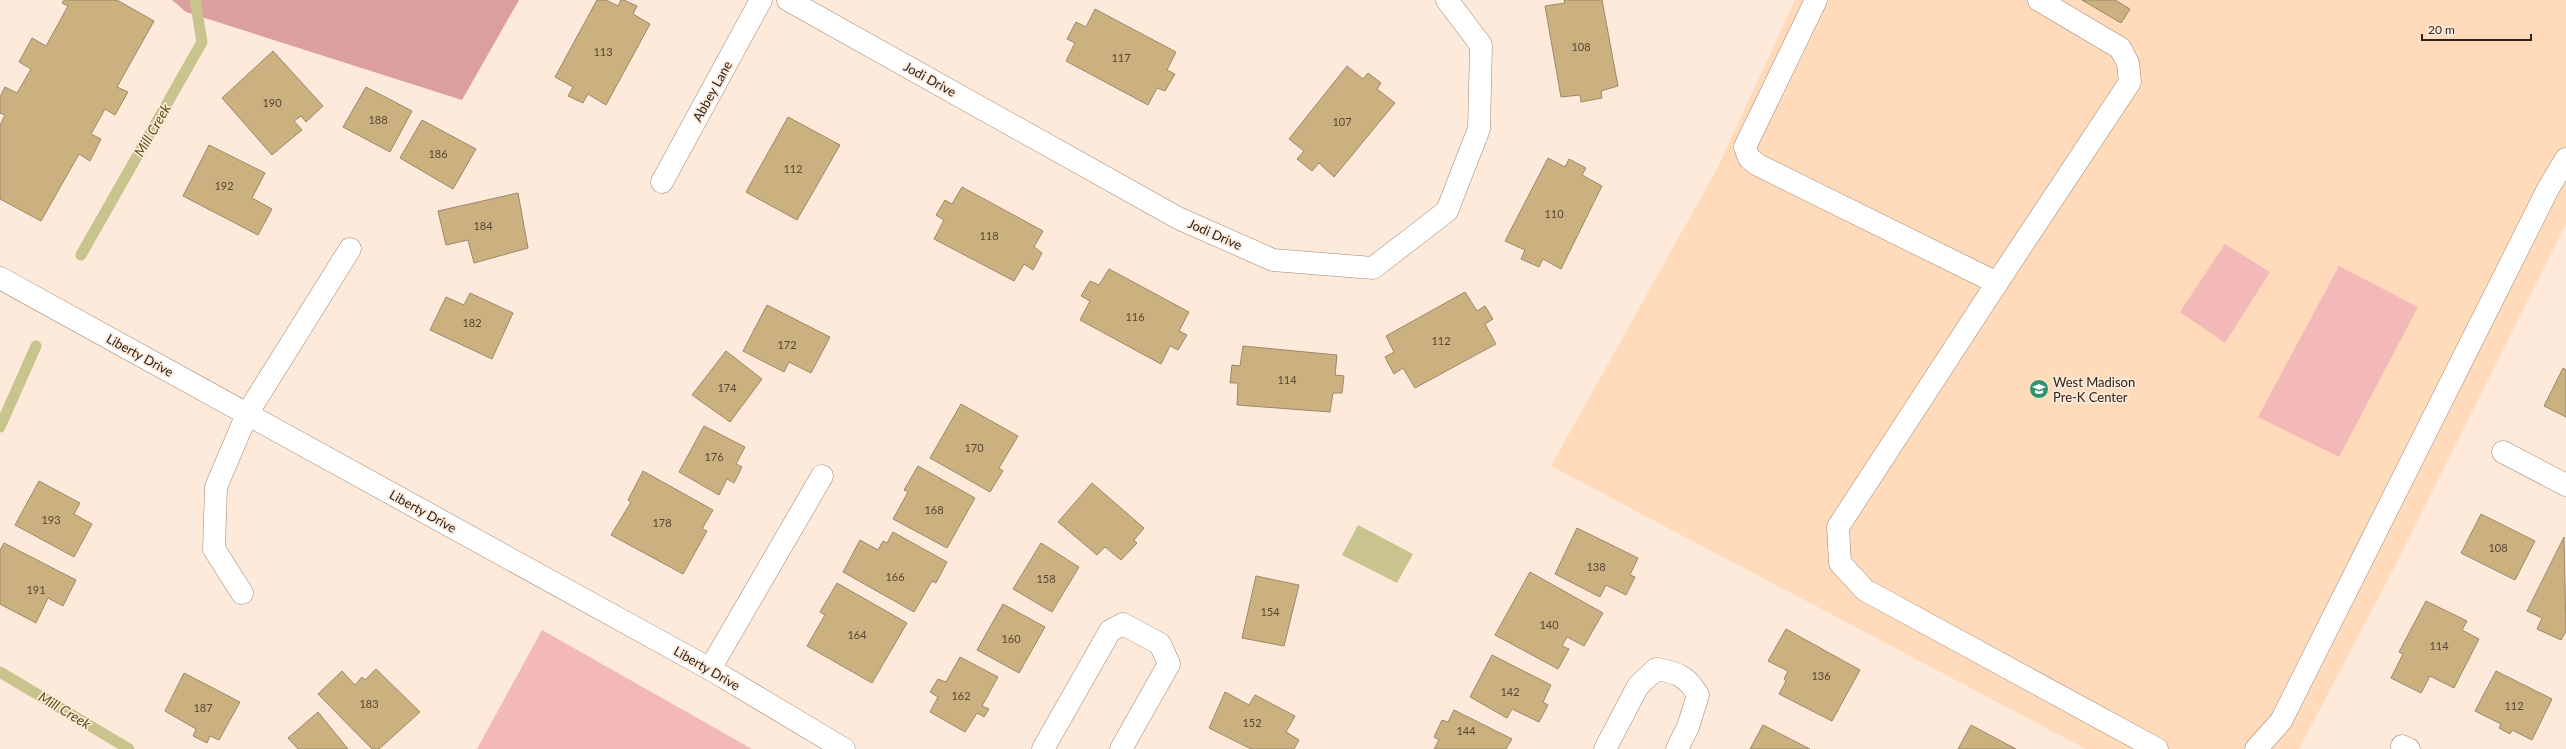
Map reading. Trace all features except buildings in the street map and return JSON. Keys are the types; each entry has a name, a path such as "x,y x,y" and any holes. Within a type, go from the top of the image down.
{"street":[{"name":"Abbey Lane","path":"662,182 761,0"},
{"name":"Jodi Drive","path":"788,0 1192,224 1273,260 1373,268 1447,211 1479,129 1481,45 1447,0"},
{"path":"1816,0 1745,147 1749,158 1758,165 1997,283"},
{"path":"2039,0 2120,48 2128,63 2130,82 1838,527 1840,563 1865,590 2157,749"},
{"path":"2256,749 2280,721 2549,187 2566,158"},
{"path":"242,592 214,549 216,487 247,414 350,250"},
{"name":"Liberty Drive","path":"0,278 710,669 844,749"},
{"path":"2503,452 2566,485"},
{"path":"710,669 822,476"},
{"path":"1043,749 1110,631 1123,624 1160,644 1169,664 1121,749"},
{"path":"1605,749 1638,686 1656,669 1676,672 1693,686 1698,695 1688,727 1676,749"}],"shaded area":[{"path":"172,0 519,0 462,100 186,12"},
{"name":"West Madison Pre-K Center","path":"1795,0 2566,0 2566,224 2396,564 2299,749 2086,749 1551,466 1718,167"},
{"path":"2225,244 2270,272 2225,343 2180,312"},
{"path":"2339,266 2418,307 2339,457 2258,417"},
{"path":"1358,525 1413,554 1397,583 1342,555"},
{"path":"542,630 752,749 477,749"}],"waterway":[{"name":"Mill Creek","path":"81,255 202,42 195,0"},
{"name":"Mill Creek","path":"0,427 36,346"},
{"name":"Mill Creek","path":"0,672 129,749"}],"place":[{"name":"West Madison Pre-K Center","path":"2039,389"}]}
